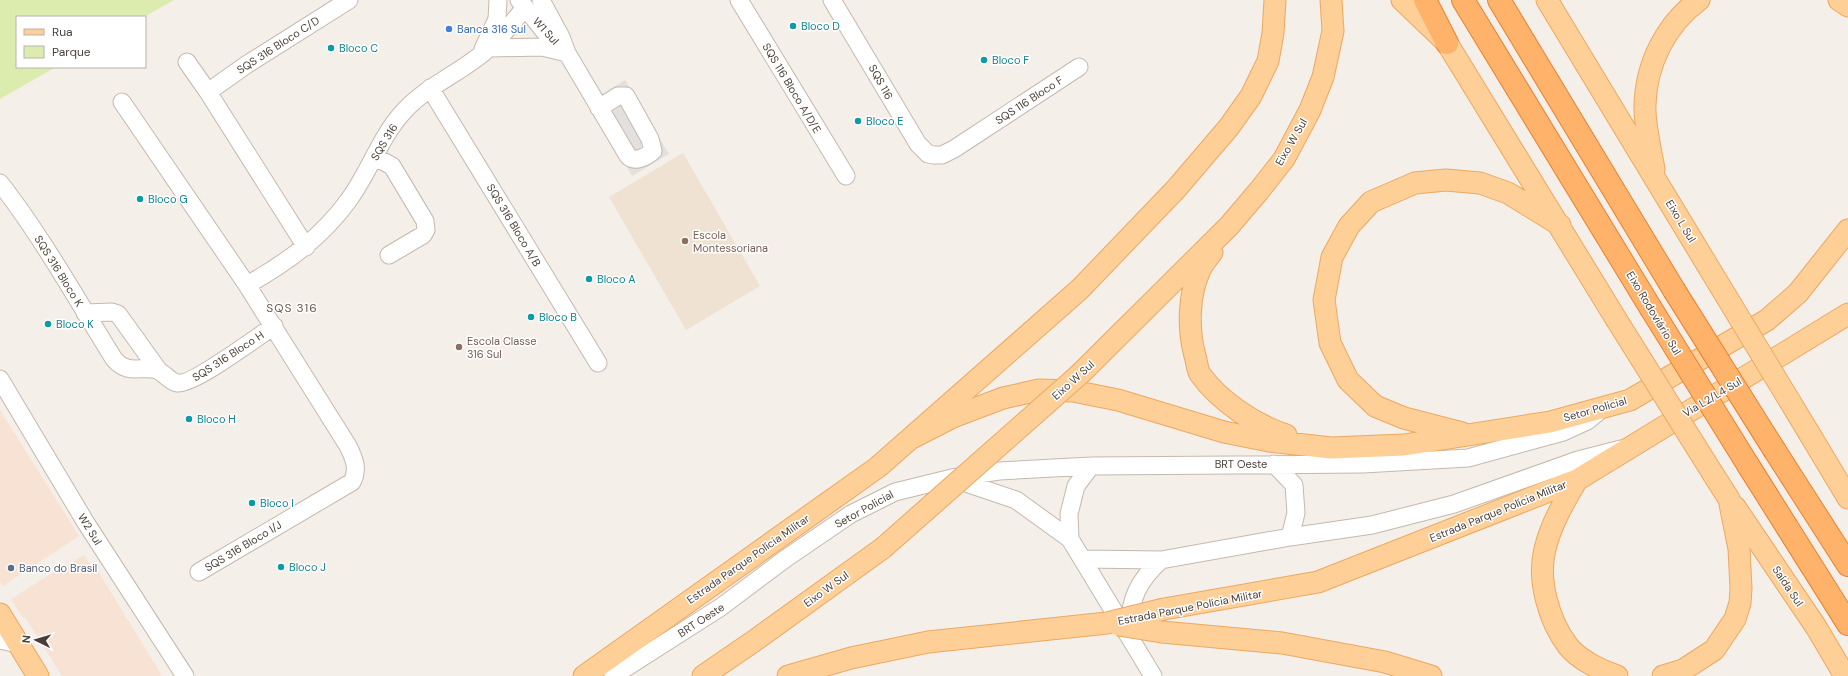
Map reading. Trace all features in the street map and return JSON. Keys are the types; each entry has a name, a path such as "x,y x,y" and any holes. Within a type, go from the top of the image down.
{"highway":[{"path":"1425,0 1446,43"},
{"name":"Eixo Rodoviário Sul","path":"1464,0 1650,307 1848,624"},
{"path":"1499,0 1674,290 1848,565"}],"main road":[{"path":"910,439 1080,289 1176,189 1229,127 1251,96 1268,61 1273,33 1275,0"},
{"name":"Eixo W Sul","path":"703,676 882,548 1080,374 1229,226 1284,158 1310,110 1323,77 1333,31 1331,0"},
{"path":"1402,0 1446,43"},
{"name":"Eixo L Sul","path":"1547,0 1809,433 1842,480"},
{"path":"1656,179 1644,106 1650,70 1665,36 1686,10 1699,0"},
{"path":"1839,0 1848,6"},
{"name":"Saída Sul","path":"1446,43 1713,474 1816,627 1845,676"},
{"path":"1471,436 1404,418 1375,406 1348,380 1330,343 1324,300 1332,256 1349,226 1371,202 1415,183 1446,180 1480,183 1508,193 1560,225"},
{"path":"1229,226 1200,270 1193,291 1190,320 1192,344 1200,373 1225,401 1251,420 1282,433 1331,448"},
{"name":"Setor Policial","path":"1331,448 1404,446 1471,436 1550,422 1630,400 1767,320 1798,293 1848,230"},
{"name":"Via L2/L4 Sul","path":"1576,480 1848,314"},
{"path":"910,439 953,417 1003,398 1039,390 1066,390 1118,400 1224,432 1269,441 1331,448"},
{"name":"Estrada Parque Polícia Militar","path":"584,676 878,467 910,439"},
{"path":"1576,480 1552,524 1544,550 1542,588 1554,623 1569,648 1599,670 1617,676"},
{"name":"Estrada Parque Polícia Militar","path":"788,676 851,658 928,642 1107,623 1164,609 1318,582 1576,480"},
{"path":"1842,480 1848,498"},
{"path":"1663,676 1683,670 1714,650 1735,618 1741,588 1739,549 1729,499"},
{"path":"0,614 9,642 38,676"},
{"path":"1107,623 1162,632 1282,643 1385,662 1430,676"}],"street":[{"name":"SQS 316 Bloco C/D","path":"208,92 246,65 350,0"},
{"path":"498,0 497,19 484,52 542,47 567,53 599,108"},
{"name":"W1 Sul","path":"541,0 561,38 567,53"},
{"name":"SQS 116 Bloco A/D/E","path":"739,0 846,176"},
{"name":"SQS 116","path":"832,0 923,150 934,155 942,155 980,133"},
{"name":"SQS 316","path":"247,285 269,272 306,246 322,232 349,201 386,136 404,111 430,88 484,52 522,4"},
{"name":"W1 Sul","path":"522,4 544,31 567,53"},
{"path":"187,62 208,92 306,246"},
{"name":"SQS 116 Bloco F","path":"980,133 1079,68"},
{"name":"SQS 316 Bloco A/B","path":"430,88 598,363"},
{"path":"122,102 274,326"},
{"path":"375,157 392,166 425,222 426,230 423,235 389,255"},
{"name":"SQS 316 Bloco K","path":"0,183 15,202 47,251 116,362 130,370 153,369 159,371"},
{"path":"85,313 112,312 118,314 159,371"},
{"name":"SQS 316 Bloco H","path":"159,371 173,382 184,383 206,371 274,326"},
{"name":"SQS 316 Bloco I/J","path":"199,572 352,482 355,476 356,468 353,456 345,441 274,326"},
{"name":"W2 Sul","path":"0,379 86,523 185,676"},
{"path":"1274,464 1363,464 1468,458 1563,432 1587,420 1605,407"},
{"path":"1083,559 1161,560 1372,524 1454,504 1578,460 1631,447"},
{"name":"BRT Oeste","path":"952,478 999,471 1091,466 1274,464 1294,485 1296,513 1290,537"},
{"path":"1070,539 1069,514 1076,486 1091,466"},
{"path":"952,478 1016,500 1070,539 1130,641 1153,676"},
{"name":"Setor Policial","path":"784,559 851,514 895,492 952,478"},
{"name":"BRT Oeste","path":"613,676 721,607 784,559"},
{"path":"1130,641 1130,616 1133,596 1149,571 1161,560"}],"shaded area":[{"path":"625,80 669,154 632,176 589,102"},
{"name":"Escola Montessoriana","path":"683,153 760,286 686,330 609,197"},
{"path":"0,410 79,536 3,586 0,582"},
{"path":"84,555 95,572 98,571 162,676 62,676 25,617 23,618 11,599"}],"green space":[{"path":"0,0 174,0 146,16 16,16 16,68 54,68 0,99"}],"place":[{"name":"Bloco D","path":"793,26"},
{"name":"Banca 316 Sul","path":"449,29"},
{"name":"Bloco C","path":"331,48"},
{"name":"Bloco F","path":"984,60"},
{"name":"Bloco E","path":"858,121"},
{"name":"Bloco G","path":"140,199"},
{"name":"Escola Montessoriana","path":"685,241"},
{"name":"Bloco A","path":"589,279"},
{"name":"Bloco B","path":"531,317"},
{"name":"Bloco K","path":"48,324"},
{"name":"Escola Classe 316 Sul","path":"459,347"},
{"name":"Bloco H","path":"189,419"},
{"name":"Bloco I","path":"252,503"},
{"name":"Bloco J","path":"281,567"},
{"name":"Banco do Brasil","path":"11,568"}],"district":[{"name":"SQS 316","path":"292,308"}]}
